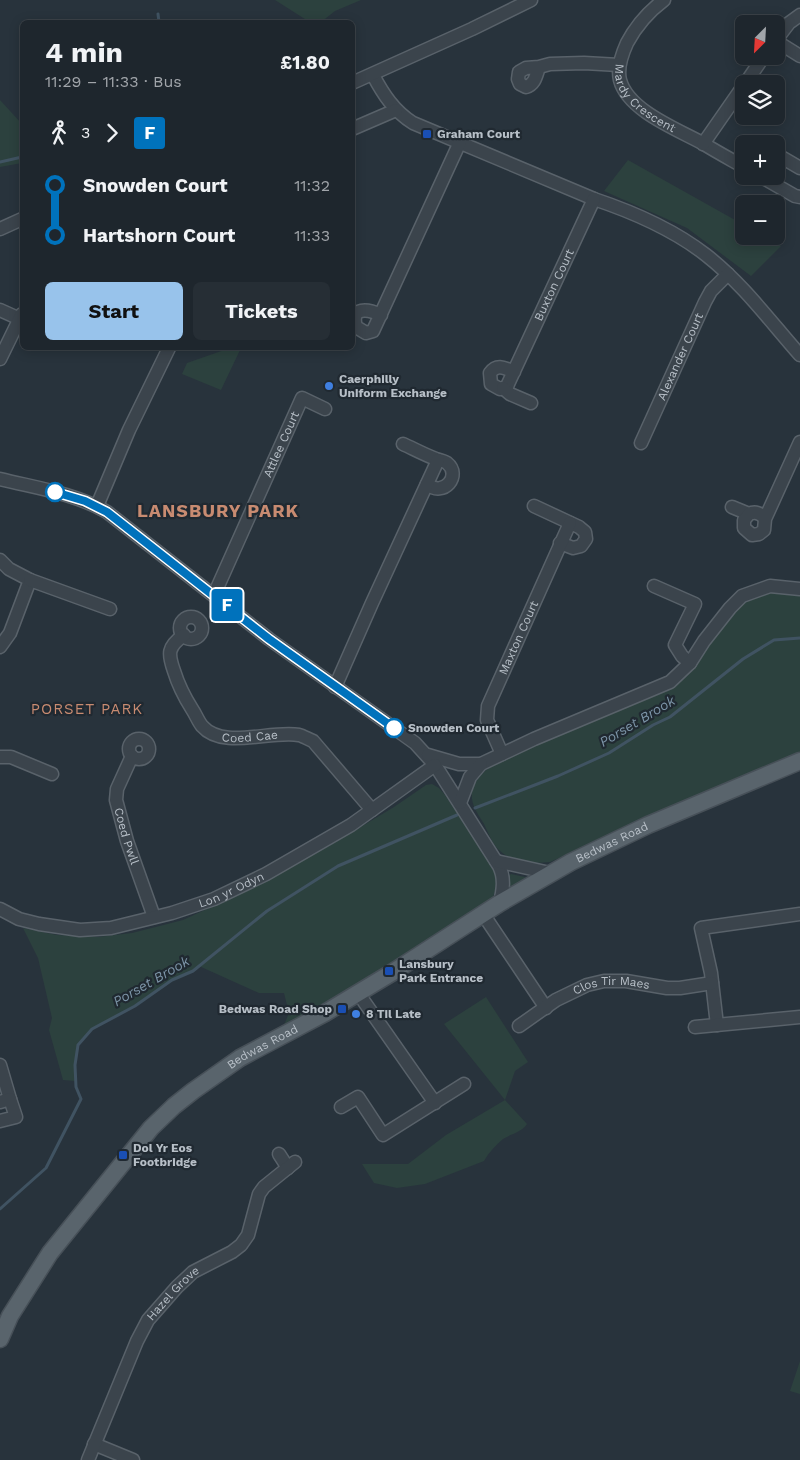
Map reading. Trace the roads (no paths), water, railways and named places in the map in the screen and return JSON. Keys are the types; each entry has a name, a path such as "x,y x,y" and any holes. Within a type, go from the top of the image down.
{"main road":[{"name":"Bedwas Road","path":"0,1339 10,1316 50,1252 151,1128 193,1091 240,1058 325,1013 500,903 571,862 648,825 800,761"}],"street":[{"path":"355,82 531,0"},
{"name":"Mardy Crescent","path":"664,0 652,9 633,32 619,65 620,80 625,91 636,104 659,120 735,162"},
{"path":"785,28 800,15"},
{"path":"785,46 800,56"},
{"path":"539,67 550,64 584,63 619,65"},
{"path":"373,74 385,96 396,110 413,123 594,198 618,206 668,230 706,254 728,274 800,355"},
{"path":"703,144 735,97"},
{"path":"355,128 396,110"},
{"path":"380,315 460,142"},
{"path":"785,159 800,168"},
{"path":"776,185 800,197"},
{"name":"Buxton Court","path":"503,388 508,384 514,372 594,198"},
{"path":"0,230 20,220"},
{"name":"Alexander Court","path":"641,443 705,302 711,291 728,274"},
{"path":"0,310 20,317"},
{"path":"0,359 20,319"},
{"path":"97,506 129,430 168,350"},
{"path":"514,372 498,367 490,373 491,384 496,388 503,388 510,394 531,403"},
{"name":"Attlee Court","path":"214,595 302,398 325,409"},
{"path":"765,519 756,512 749,514 743,524 746,531 752,534 762,532 765,526 765,519 800,442"},
{"path":"403,444 450,466 452,471 451,480 448,484 440,489 427,484"},
{"path":"335,687 438,460"},
{"path":"0,479 71,496 97,506 118,520 269,639 415,743 432,760 496,860 503,880 500,903"},
{"path":"534,506 570,522 585,532 586,539 581,546 573,548 560,543"},
{"path":"732,507 749,514"},
{"name":"Maxton Court","path":"502,754 489,727 486,713 488,706 570,522"},
{"path":"0,560 9,569 30,580 110,609"},
{"path":"0,647 10,633 30,580"},
{"path":"654,586 695,604 675,644 682,656 690,663"},
{"path":"460,803 470,777 481,764 534,739 670,682 690,663 724,614 742,596 770,586 800,589"},
{"name":"Coed Cae","path":"184,635 174,642 169,655 175,674 202,726 214,735 223,738 276,734 300,735 313,741 372,810"},
{"name":"Coed Pwll","path":"132,756 117,789 116,800 125,833 154,917"},
{"path":"0,757 10,757 52,774"},
{"path":"432,760 459,764 481,764"},
{"name":"Lon yr Odyn","path":"0,910 19,919 39,924 80,930 111,928 172,913 214,898 266,874 352,825 432,760"},
{"path":"496,860 550,874"},
{"path":"483,914 546,1008"},
{"path":"717,1025 712,983 701,928 800,914"},
{"name":"Clos Tir Maes","path":"519,1026 571,992 587,984 604,981 626,981 667,988 680,988 712,983"},
{"path":"358,993 435,1103"},
{"path":"695,1028 800,1017"},
{"path":"0,1065 5,1101 16,1117 0,1121"},
{"path":"341,1107 358,1097 383,1135 464,1084"},
{"name":"Hazel Grove","path":"88,1460 137,1341 148,1320 193,1272 232,1252 241,1245 248,1235 259,1194 264,1187 292,1165 278,1154"},
{"path":"94,1444 133,1460"}],"waterway":[{"path":"158,14 159,20"},
{"path":"0,162 20,157"},
{"name":"Porset Brook","path":"475,808 558,776 609,753 653,725 670,717 743,659 774,640 800,638"},
{"name":"Porset Brook","path":"0,1209 46,1168 81,1099 76,1087 75,1065 78,1045 92,1029 135,1006 172,980 193,971 267,911 338,866 457,815"}],"place":[{"name":"Graham Court","path":"427,134"},
{"name":"Caerphilly Uniform Exchange","path":"329,386"},
{"name":"Snowden Court","path":"394,728"},
{"name":"Lansbury Park Entrance","path":"389,971"},
{"name":"Bedwas Road Shop","path":"342,1009"},
{"name":"8 Til Late","path":"356,1014"},
{"name":"Dol Yr Eos Footbridge","path":"123,1155"}],"district":[{"name":"LANSBURY PARK","path":"218,510"},
{"name":"PORSET PARK","path":"87,709"}]}
